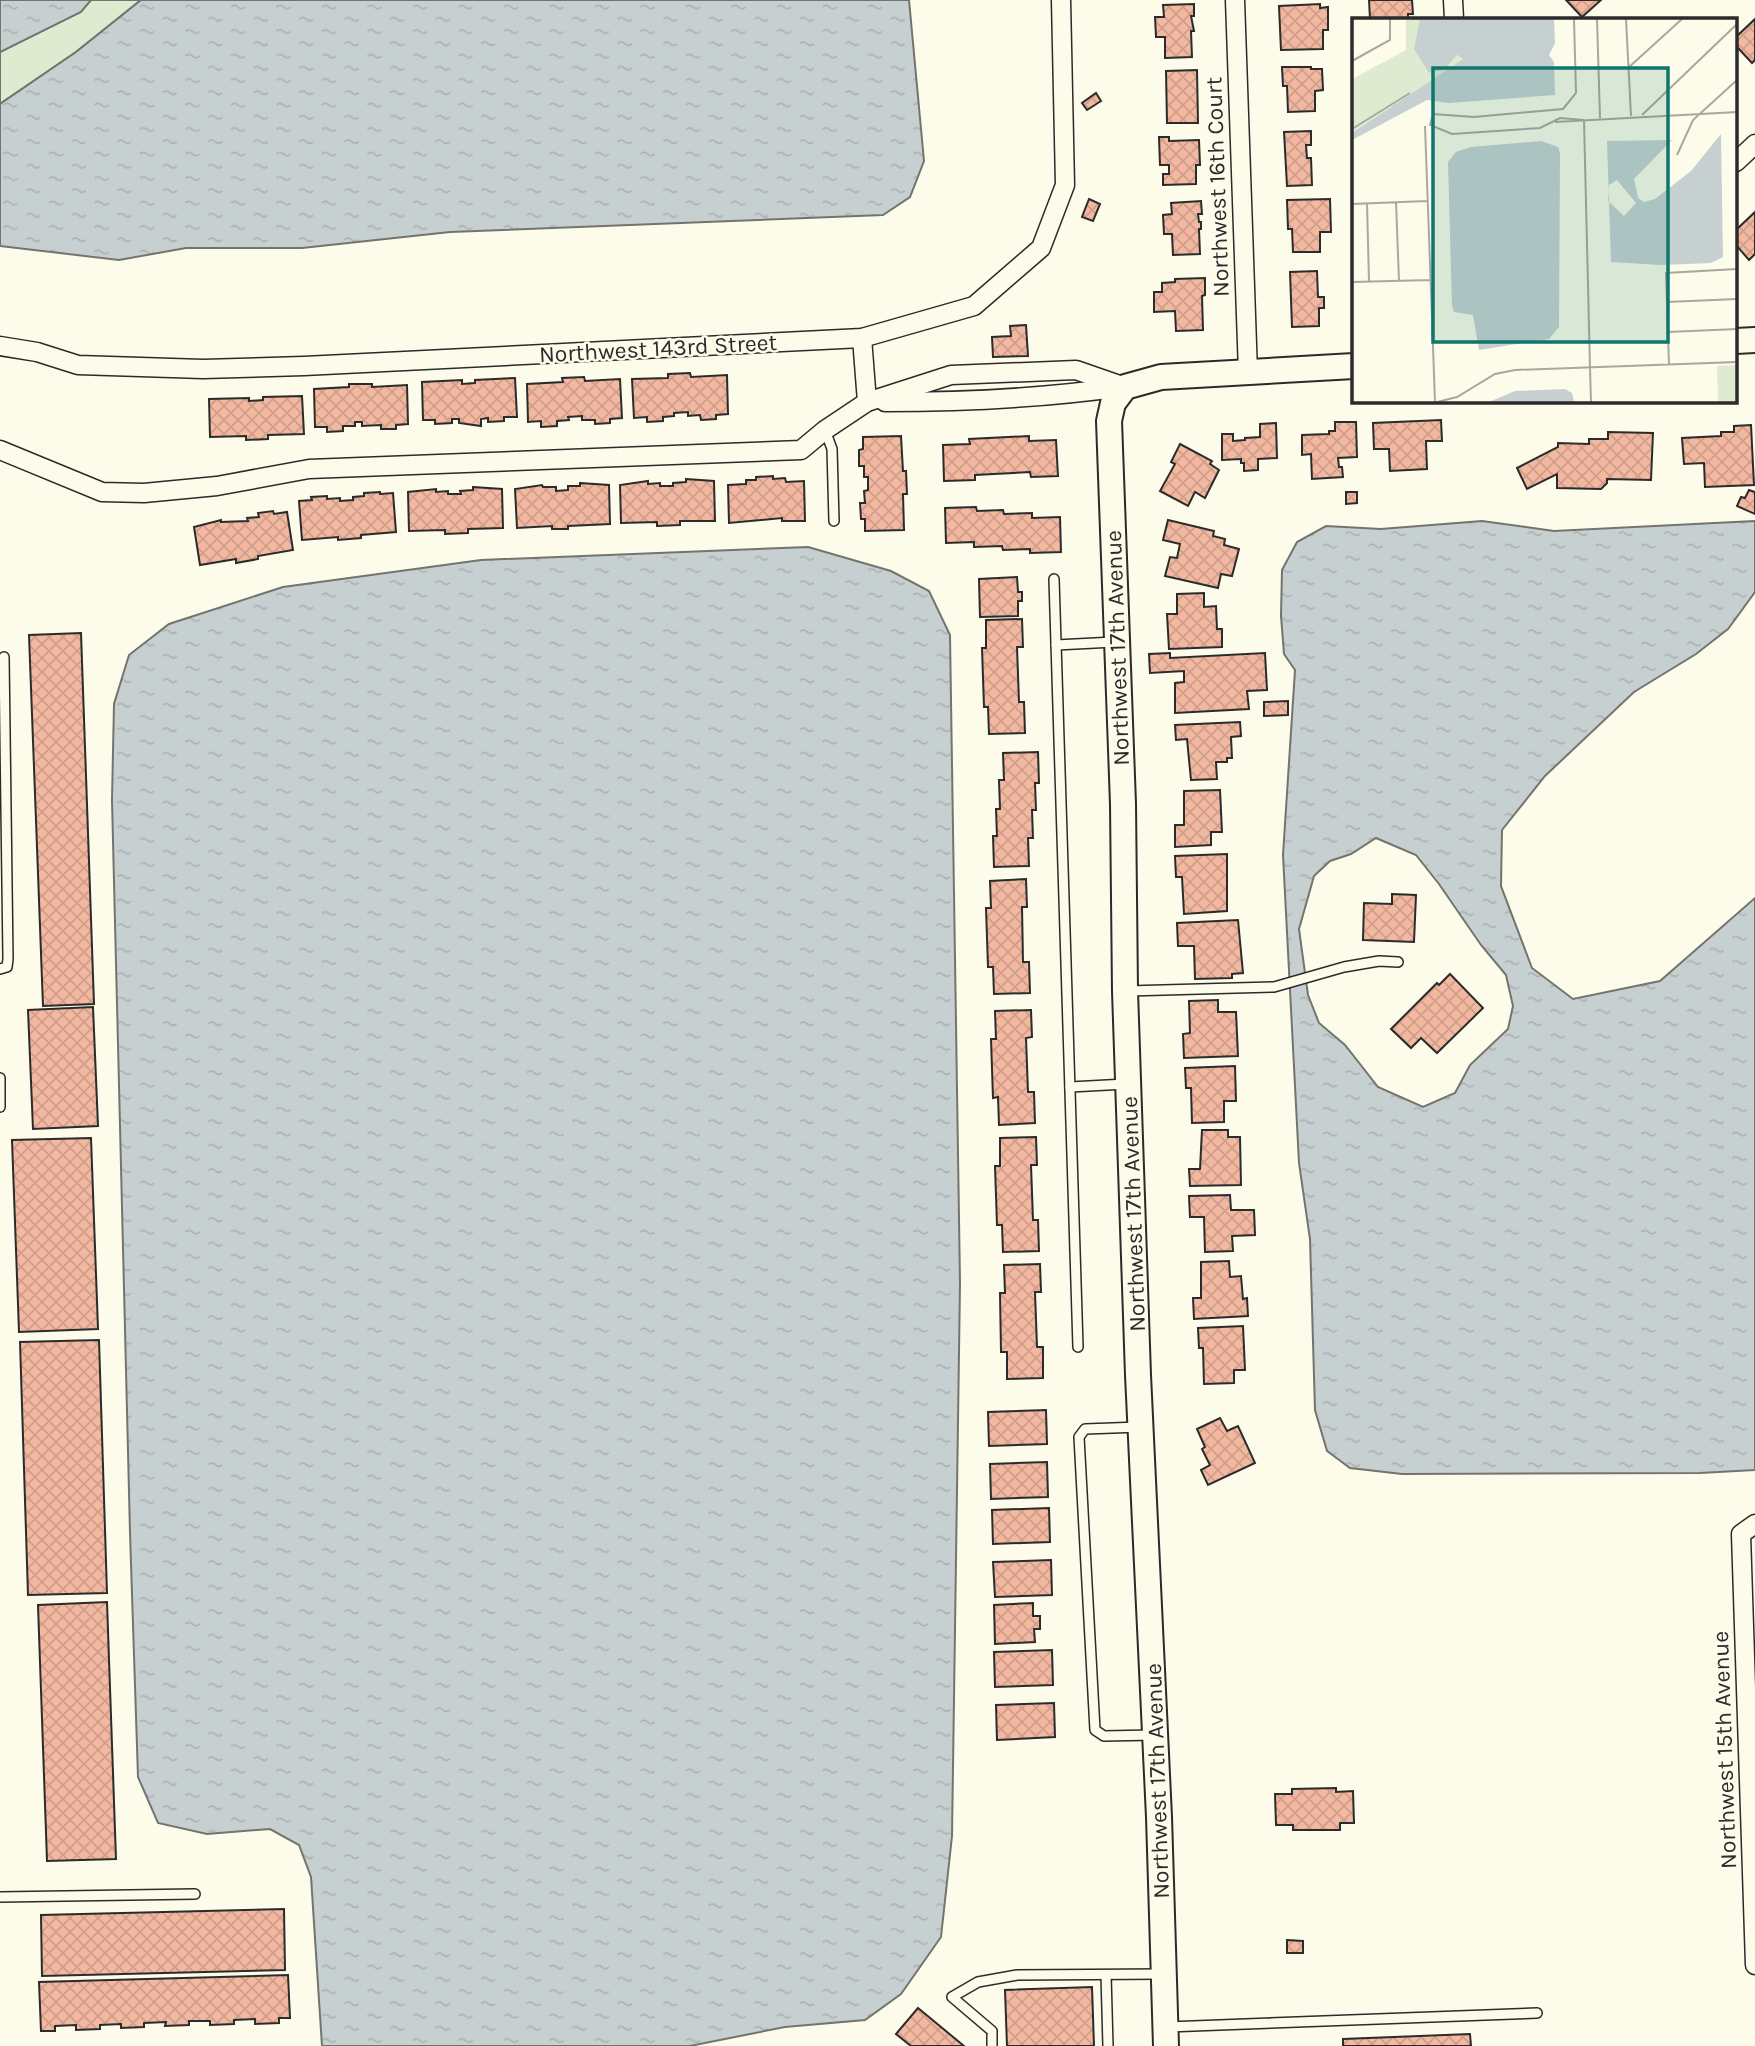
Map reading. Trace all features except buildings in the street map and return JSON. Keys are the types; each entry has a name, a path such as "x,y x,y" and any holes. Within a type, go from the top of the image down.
{"street":[{"name":"Northwest 143rd Street","path":"0,346 37,352 78,365 203,369 862,338 974,306 1041,248 1065,185 1061,0"},
{"name":"Northwest 16th Court","path":"1235,0 1248,373"},
{"path":"1738,160 1755,144"},
{"path":"862,338 867,402"},
{"path":"867,402 947,402 1071,394 1125,387 1161,376 1352,366"},
{"path":"0,450 102,492 145,494 216,486 309,469 801,450 867,402 951,375 1076,370 1125,387"},
{"name":"Northwest 17th Avenue","path":"1125,387 1113,403 1109,421 1123,804 1125,991 1140,1427 1166,2036"},
{"name":"Northwest 15th Avenue","path":"1748,1529 1755,1965"}],"lane":[{"path":"825,430 832,449 834,520"},
{"path":"1054,579 1078,1347"},
{"path":"1056,645 1117,642"},
{"path":"0,969 7,967 9,958 4,657"},
{"path":"1125,991 1274,987 1355,965 1379,961 1398,962"},
{"path":"0,1078 0,1107"},
{"path":"1070,1087 1128,1084"},
{"path":"1140,1427 1085,1429 1079,1437 1095,1730 1104,1736 1155,1735"},
{"path":"0,1897 195,1894"},
{"path":"992,2046 992,2031 952,1997 978,1982 1017,1975 1164,1974"},
{"path":"1106,1975 1108,2046"},
{"path":"1166,2036 1537,2013"}],"green space":[{"path":"91,0 141,0 76,52 0,104 0,52 80,12"}],"water":[{"path":"0,0 91,0 81,12 0,52"},
{"path":"141,0 909,0 924,161 910,197 883,215 450,232 302,248 186,248 119,260 0,246 0,104 76,52"},
{"path":"1482,521 1554,531 1755,521 1755,592 1728,629 1696,654 1634,692 1545,776 1502,830 1501,886 1532,968 1573,999 1660,981 1755,898 1755,1470 1700,1473 1402,1474 1350,1468 1327,1451 1315,1410 1310,1239 1299,1163 1283,855 1295,670 1284,654 1282,570 1297,542 1326,526 1381,529","holes":["1376,838 1416,855 1506,975 1513,1006 1508,1029 1470,1065 1455,1093 1423,1107 1378,1087 1345,1045 1319,1023 1308,995 1299,929 1314,876 1330,861 1351,854"]},
{"path":"808,547 891,571 929,591 950,635 960,1283 952,1836 941,1937 901,1994 865,2020 785,2027 690,2046 322,2046 311,1877 299,1845 270,1829 207,1834 158,1823 138,1777 112,800 114,704 129,655 169,624 283,587 481,560"}]}
